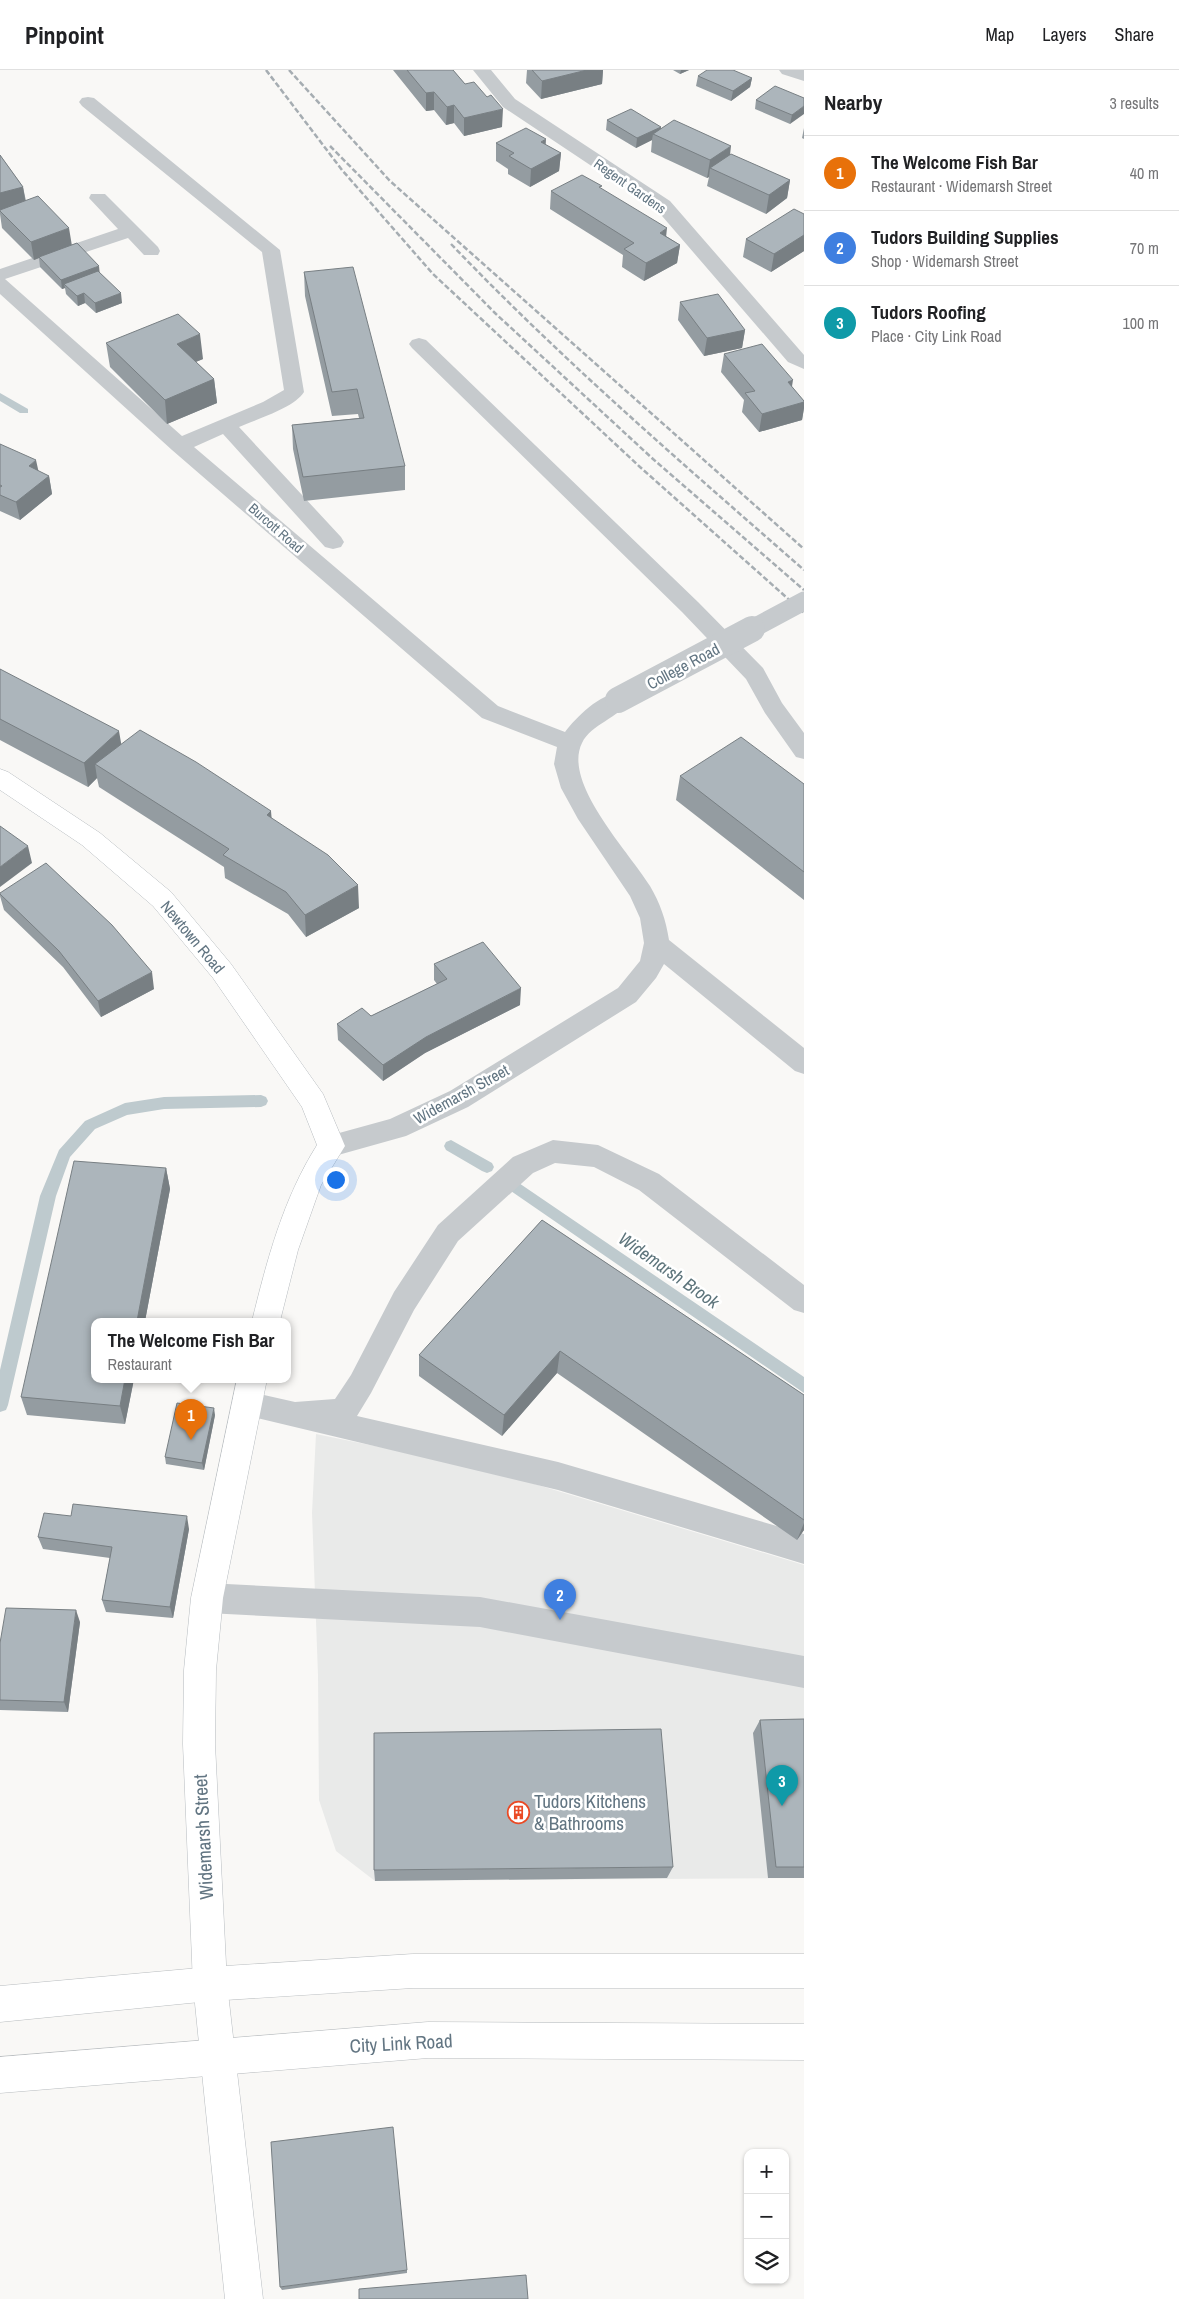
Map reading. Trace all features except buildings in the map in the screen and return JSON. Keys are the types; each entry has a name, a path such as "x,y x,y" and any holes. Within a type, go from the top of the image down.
{"main road":[{"name":"Newtown Road","path":"0,778 91,839 162,898 222,971 314,1102 331,1146"},
{"path":"267,1318 284,1250 296,1215 309,1181 331,1146"},
{"name":"Widemarsh Street","path":"244,2299 220,2058 210,1984 199,1744 200,1670 207,1598 249,1392"},
{"path":"0,2004 210,1984 413,1971 804,1971"},
{"name":"City Link Road","path":"0,2075 428,2040 804,2042"}],"street":[{"name":"Regent Gardens","path":"482,70 509,103 663,205 795,358 804,362"},
{"path":"788,70 804,76"},
{"path":"88,102 271,250 294,392 270,406 179,445"},
{"path":"98,198 150,251"},
{"path":"0,275 131,231"},
{"name":"Burcott Road","path":"0,284 179,445 490,712 570,743"},
{"path":"419,344 682,600 755,674 773,707 804,751"},
{"path":"226,425 333,542"},
{"name":"College Road","path":"570,743 596,716 618,700 804,601"},
{"path":"570,743 566,758 567,774 586,814 632,875 653,919 657,944 804,1063"},
{"name":"Widemarsh Street","path":"331,1146 396,1128 459,1099 565,1034 627,994 648,972 657,944"},
{"path":"296,1415 343,1412 361,1384 404,1300 448,1233 523,1164 553,1151 598,1156 648,1182 804,1301"},
{"path":"249,1392 296,1415 558,1476 804,1549"},
{"path":"207,1598 480,1612 804,1672"}],"shaded area":[{"path":"316,1434 478,1467 804,1565 804,1878 375,1881 336,1851 319,1800 318,1675 312,1513"}],"waterway":[{"path":"0,396 24,411"},
{"name":"Widemarsh Brook","path":"0,1405 48,1196 64,1154 90,1125 125,1109 164,1103 261,1101"},
{"name":"Widemarsh Brook","path":"451,1146 487,1167"},
{"name":"Widemarsh Brook","path":"513,1185 804,1386"}],"railway":[{"path":"266,70 342,170 433,274 640,467 804,613"},
{"path":"289,70 390,181 804,549"},
{"path":"330,146 496,314 653,459 804,590"},
{"path":"451,244 580,370 668,451 804,570"}],"place":[{"name":"The Welcome Fish Bar","path":"191,1440"},
{"name":"Tudors Building Supplies","path":"560,1620"},
{"name":"Tudors Roofing","path":"782,1806"},
{"name":"Tudors Kitchens & Bathrooms","path":"518,1812"}]}
